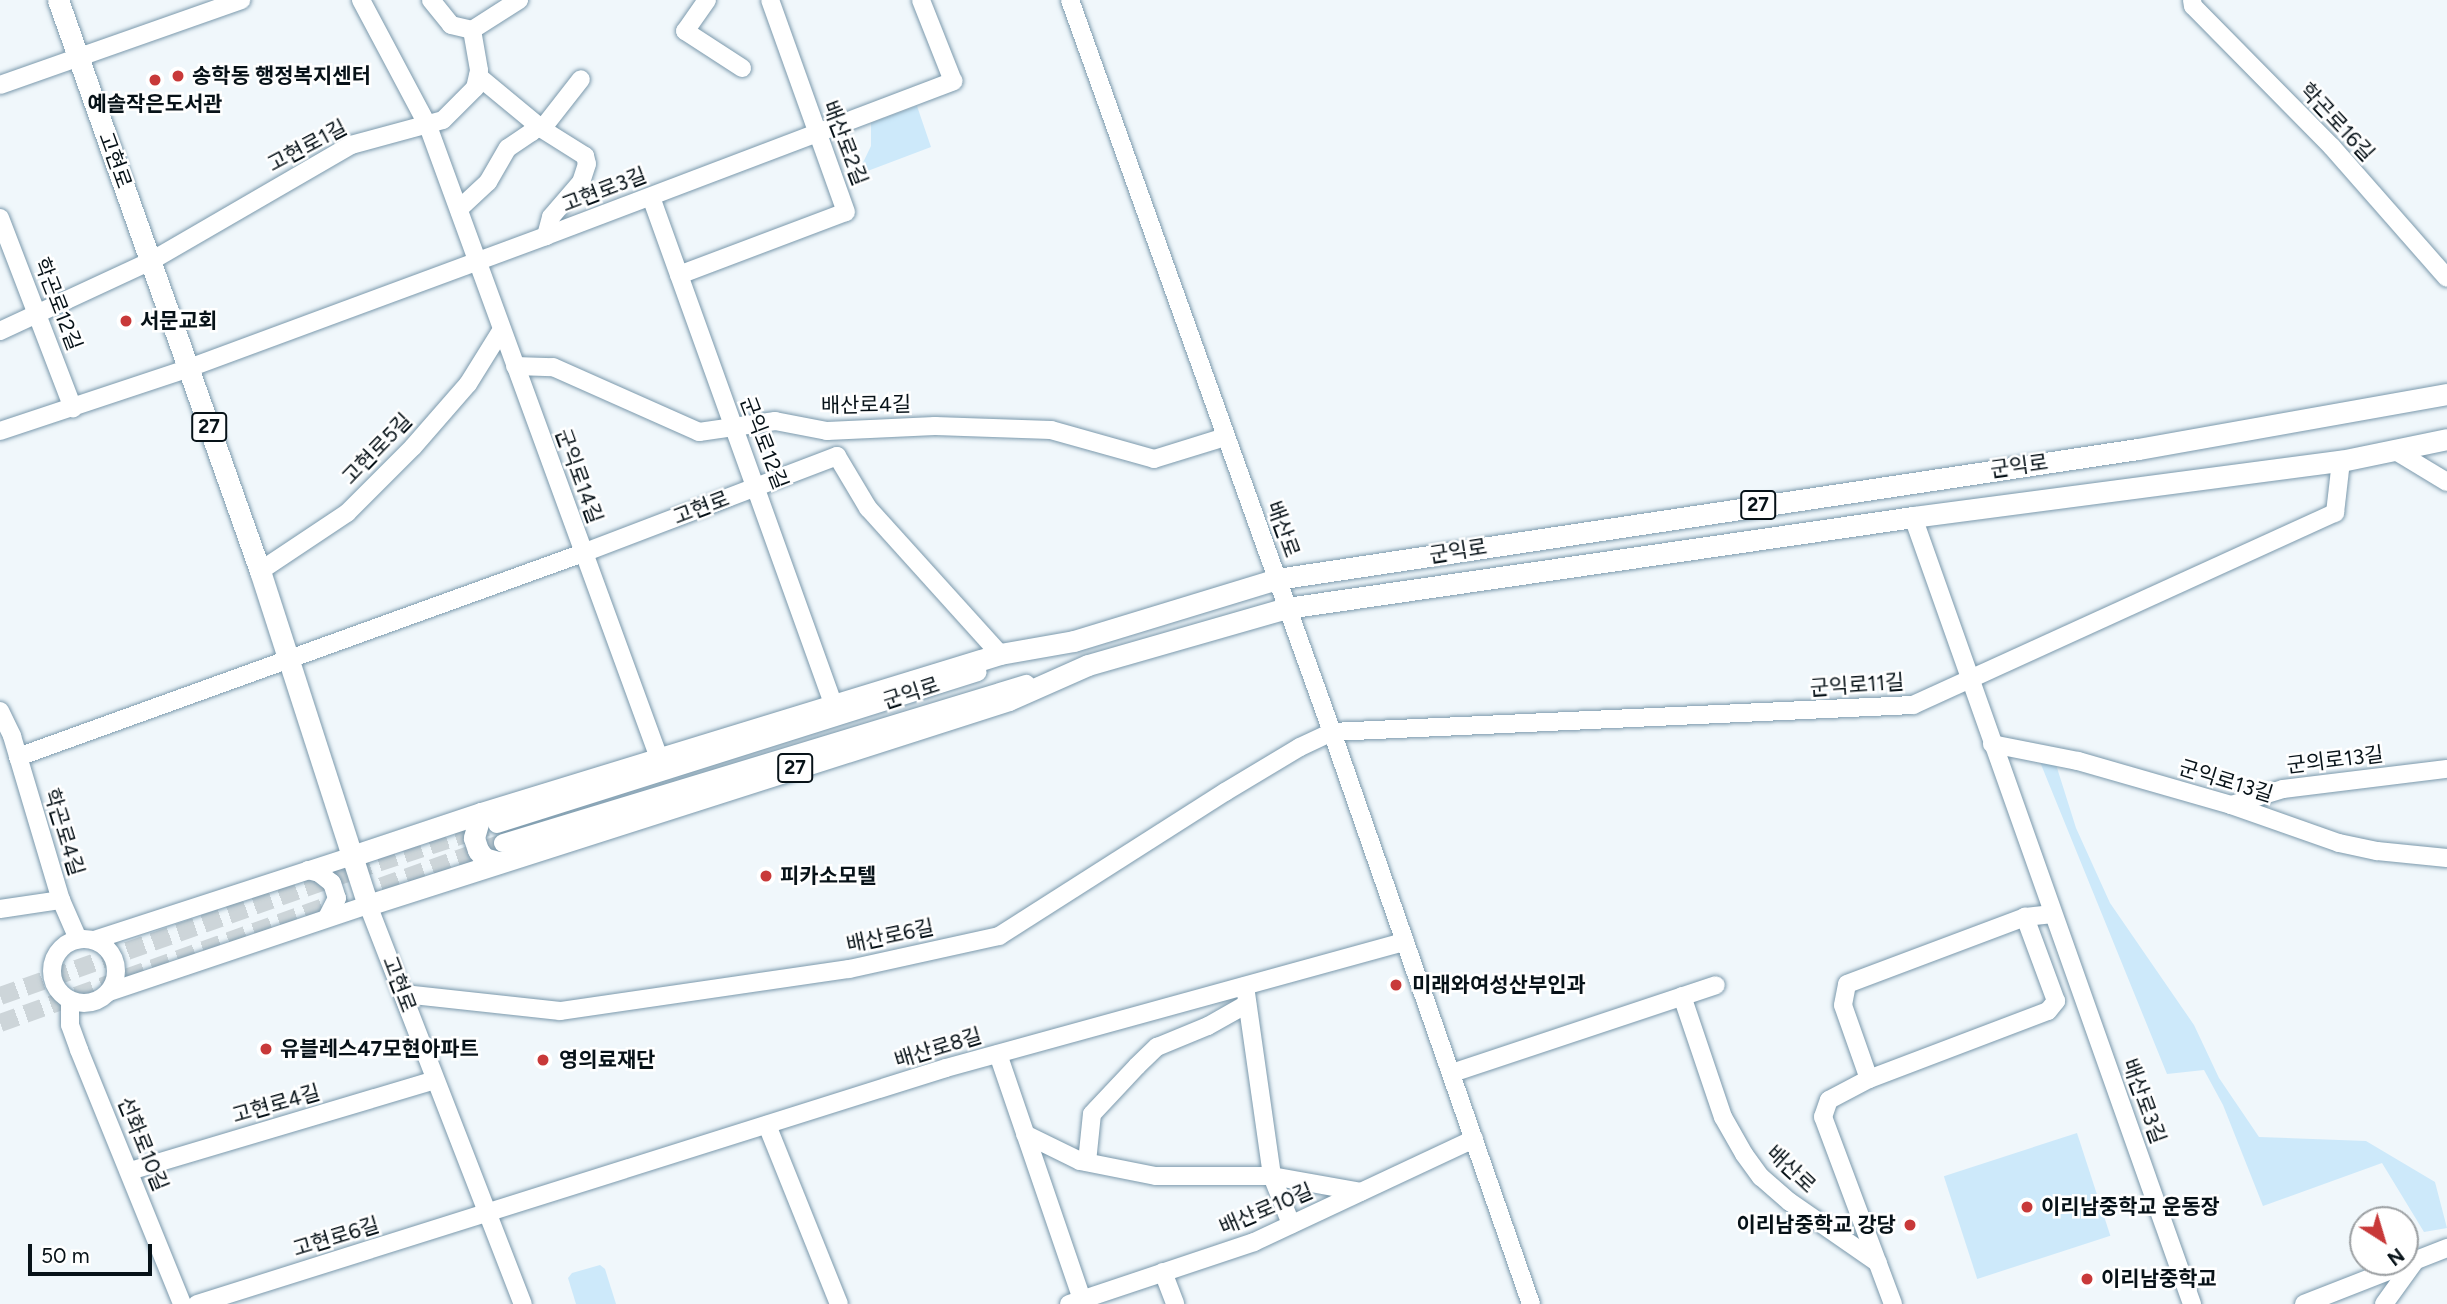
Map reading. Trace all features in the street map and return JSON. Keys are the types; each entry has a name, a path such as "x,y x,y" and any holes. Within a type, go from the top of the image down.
{"main road":[{"name":"고현로","path":"58,0 260,572 368,905"},
{"name":"군익로","path":"1074,640 1277,579 2138,449 2447,394"},
{"name":"군익로","path":"501,853 1009,700 1088,665 1287,608 1913,517 2341,461 2447,439"},
{"name":"27","path":"352,856 489,818 659,758 1000,654 1074,640"},
{"path":"489,818 474,838 484,858 501,853"},
{"name":"27","path":"368,905 501,853"}],"street":[{"path":"0,85 242,0"},
{"name":"군익로14길","path":"361,0 428,126 659,758"},
{"path":"431,0 451,25 472,30 519,0"},
{"path":"707,0 685,31 742,68"},
{"name":"배산로2길","path":"679,275 846,212 816,135 770,0"},
{"name":"고현로3길","path":"188,368 651,197 953,81 921,0"},
{"name":"배산로","path":"1070,0 1332,732 1531,1304"},
{"name":"학곤로16길","path":"2192,0 2193,6 2332,147 2447,278"},
{"path":"472,30 478,76 538,127 585,156 587,164 581,182 551,217 547,236"},
{"name":"고현로1길","path":"151,261 351,145 443,120 475,88 478,76"},
{"path":"459,209 488,182 508,148 538,127 581,79"},
{"name":"군익로12길","path":"651,197 834,706"},
{"name":"학곤로12길","path":"0,218 73,408"},
{"path":"0,331 38,316 118,274 151,261"},
{"name":"고현로5길","path":"260,572 346,513 413,447 468,384 501,331"},
{"name":"배산로4길","path":"515,366 553,367 699,432 775,421 827,431 935,426 1051,430 1154,458 1225,437"},
{"path":"0,431 188,368"},
{"path":"2394,450 2447,482"},
{"name":"고현로","path":"18,757 583,553 837,456 868,508 1000,654"},
{"name":"군익로11길","path":"1332,732 1913,705 2335,513 2341,461"},
{"path":"1913,517 1968,678"},
{"name":"군익로","path":"489,818 1074,640"},
{"name":"배산로3길","path":"1968,678 2192,1304"},
{"name":"학곤로4길","path":"0,711 6,738 18,757 61,900 86,939"},
{"name":"배산로6길","path":"404,994 561,1011 849,969 999,936 1225,792 1300,747 1332,732"},
{"name":"군익로13길","path":"1992,744 2078,761 2231,804 2339,843 2377,851 2447,858"},
{"name":"군의로13길","path":"2231,804 2283,789 2447,769"},
{"path":"352,856 62,947 52,964 54,985 70,1000 90,1002 109,992 368,905"},
{"path":"307,870 319,873 332,883 337,898 327,918"},
{"path":"0,909 61,900"},
{"name":"고현로","path":"368,905 523,1304"},
{"path":"1869,1079 1843,1005 1847,984 2025,918 2053,914"},
{"path":"1893,1304 1824,1118 1829,1100 1869,1079 2048,1011 2056,1001 2025,918"},
{"path":"86,939 110,952 115,962 116,972 109,992"},
{"name":"배산로8길","path":"488,1213 998,1054 1246,995 1405,943"},
{"path":"1452,1073 1716,985"},
{"path":"1087,1162 1092,1115 1137,1066 1157,1047 1208,1026 1246,995"},
{"path":"1246,995 1272,1176 1291,1224"},
{"name":"배산로","path":"1682,996 1723,1117 1744,1154 1761,1177 1790,1202 1878,1263"},
{"name":"선화로10길","path":"70,1000 71,1026 79,1050 182,1304"},
{"path":"998,1054 1026,1134 1076,1302"},
{"name":"고현로4길","path":"130,1171 435,1080"},
{"path":"768,1125 839,1304"},
{"path":"1026,1134 1087,1162 1156,1177 1272,1176 1361,1192"},
{"name":"배산로10길","path":"1076,1302 1254,1242 1474,1139"},
{"name":"고현로6길","path":"197,1304 488,1213"},
{"path":"2419,1259 2447,1248"},
{"path":"1163,1272 1175,1304"},
{"path":"2304,1304 2376,1276"},
{"path":"2384,1304 2404,1276"}],"shaded area":[{"path":"917,106 931,147 857,175 871,146 871,123"},
{"path":"2053,755 2076,828 2110,903 2194,1025 2219,1078 2259,1137 2366,1141 2435,1182 2447,1228 2424,1232 2419,1224 2419,1206 2408,1206 2382,1163 2263,1206 2223,1105 2204,1070 2167,1074 2038,757"},
{"name":"이리남중학교 운동장","path":"2077,1133 2110,1236 1977,1279 1944,1176"},
{"path":"600,1265 605,1269 616,1304 576,1304 568,1278 572,1273"}],"tunnel":[{"path":"0,996 353,871 487,827"},
{"path":"0,1023 503,843"}],"place":[{"name":"송학동 행정복지센터","path":"178,76"},
{"name":"예솔작은도서관","path":"155,80"},
{"name":"서문교회","path":"126,321"},
{"name":"피카소모텔","path":"766,876"},
{"name":"미래와여성산부인과","path":"1396,985"},
{"name":"유블레스47모현아파트","path":"266,1049"},
{"name":"영의료재단","path":"543,1060"},
{"name":"이리남중학교 운동장","path":"2027,1207"},
{"name":"이리남중학교 강당","path":"1910,1225"},
{"name":"이리남중학교","path":"2087,1279"}]}
